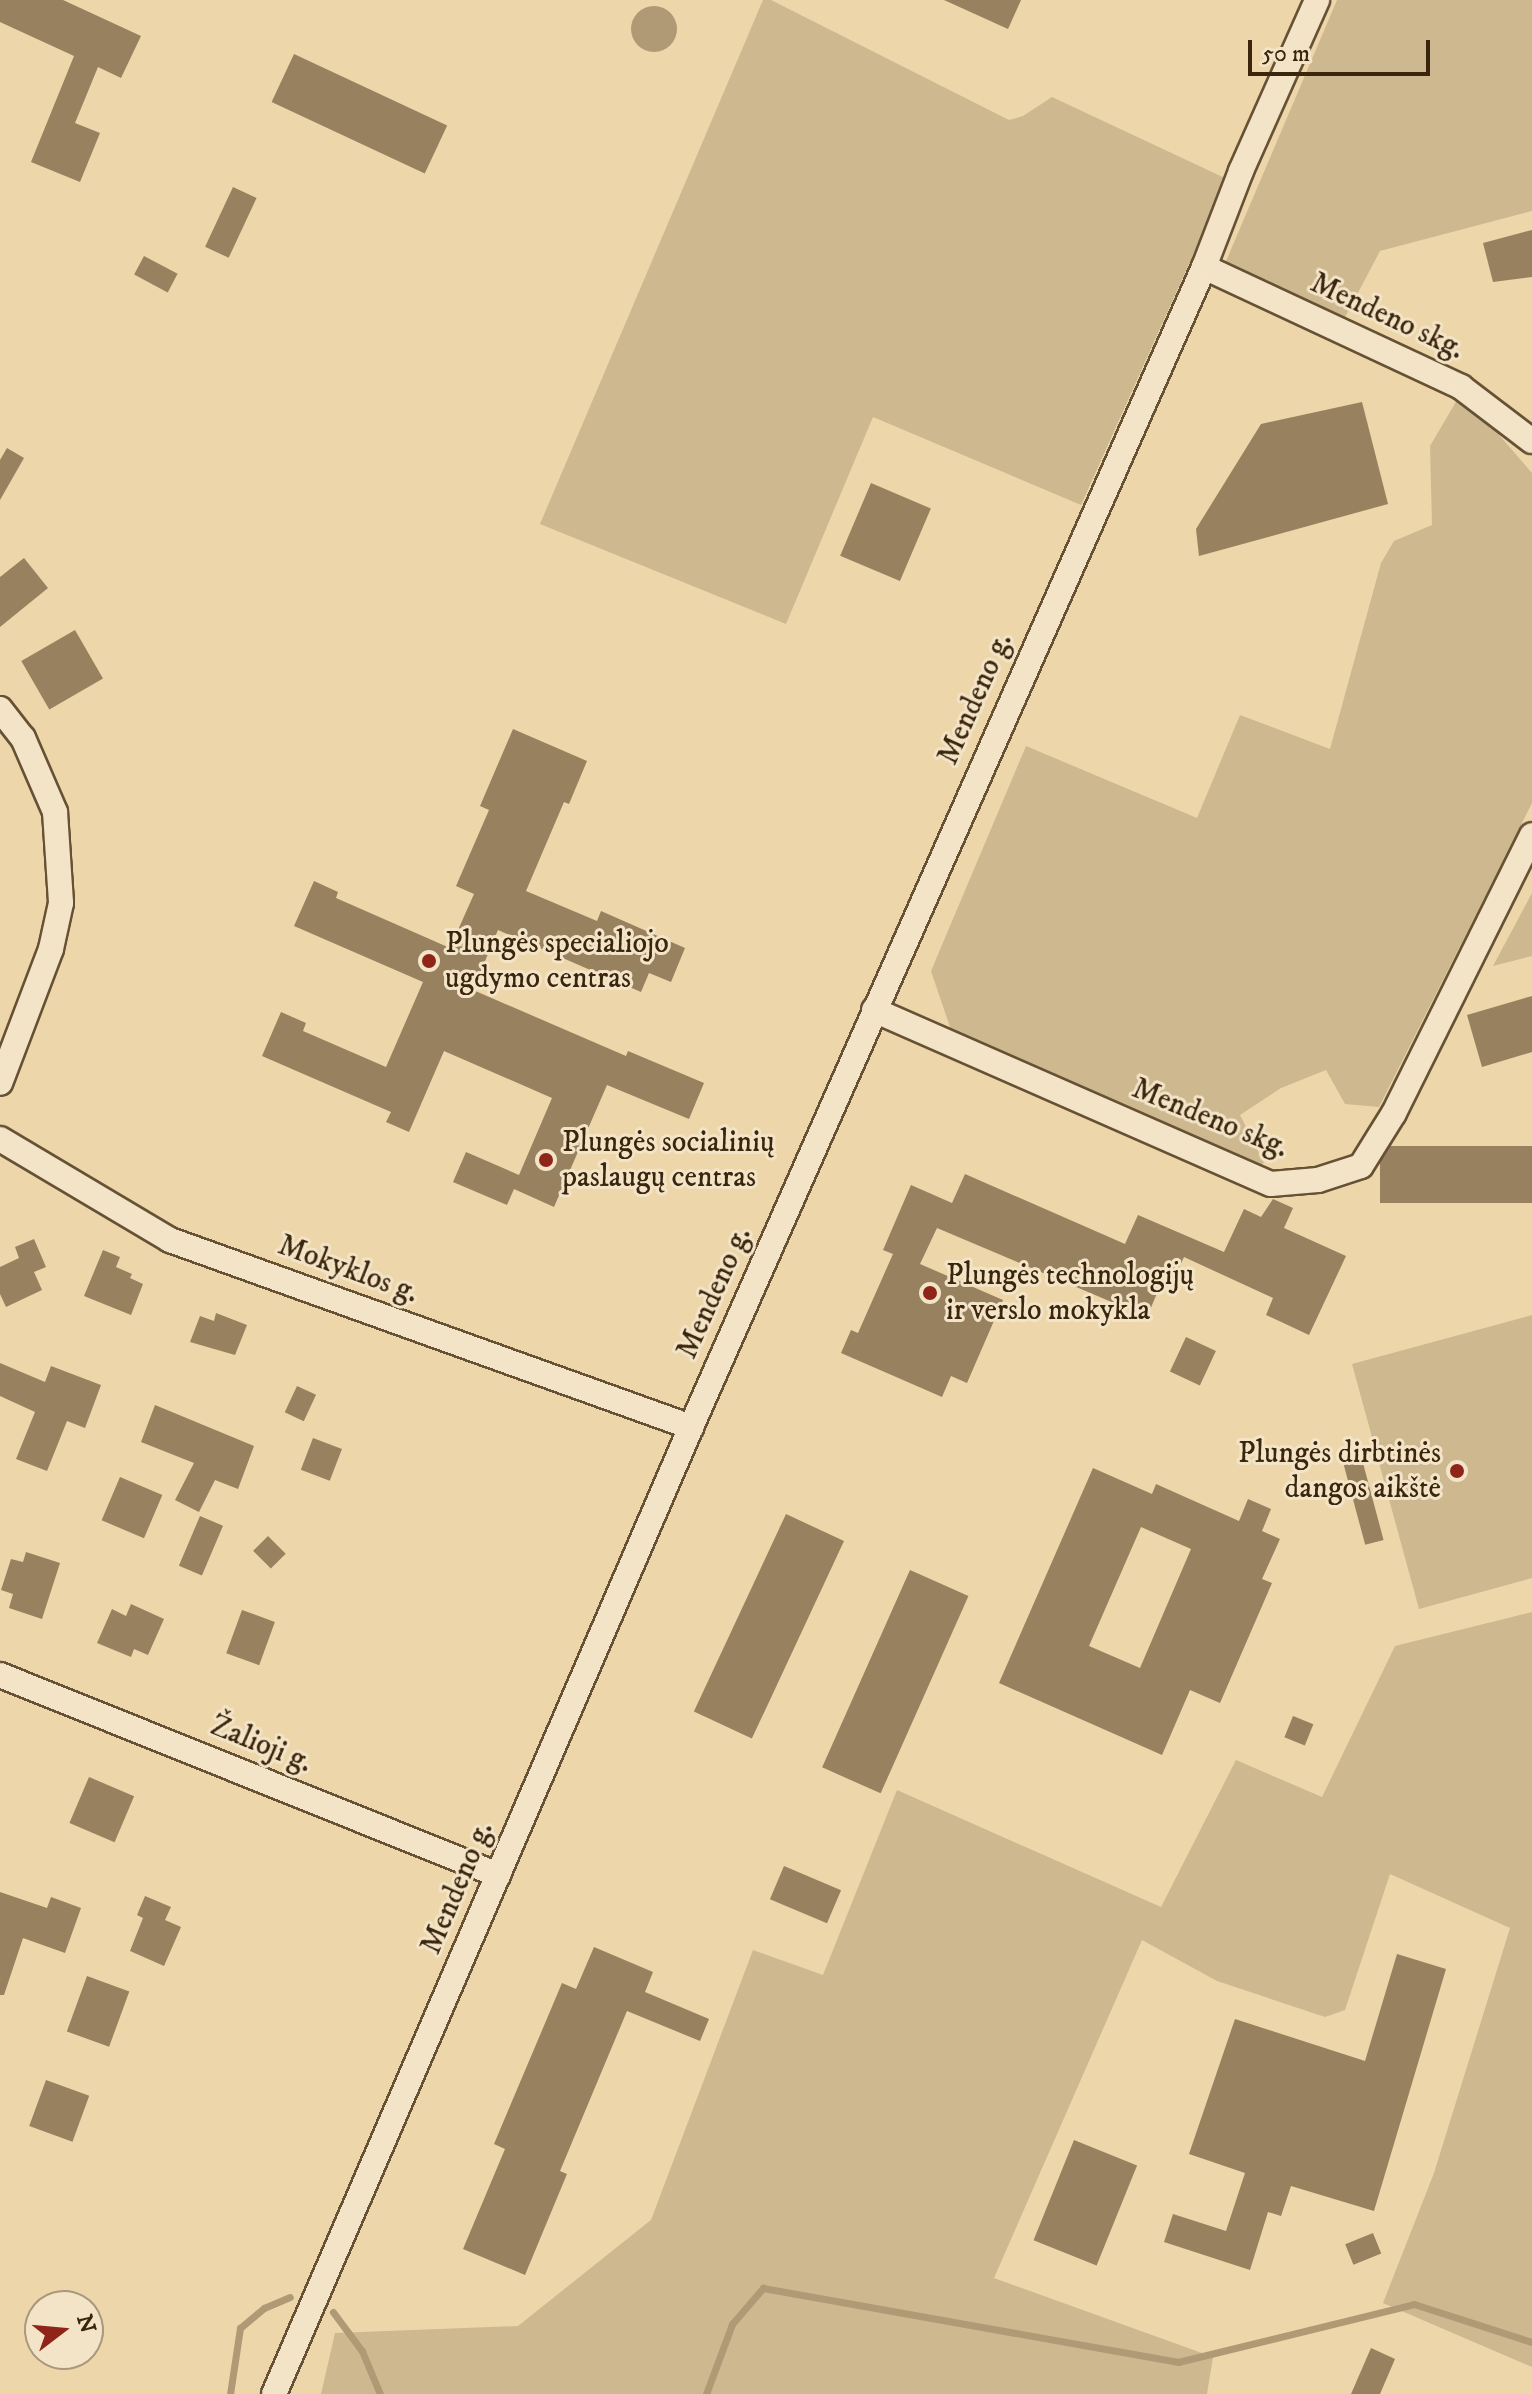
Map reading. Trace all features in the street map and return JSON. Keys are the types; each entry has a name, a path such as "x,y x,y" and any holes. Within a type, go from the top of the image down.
{"street":[{"name":"Mendeno g.","path":"274,2394 691,1427 1204,267 1241,171 1317,0"},
{"name":"Mendeno skg.","path":"1204,267 1461,387 1532,441"},
{"path":"0,709 23,738 55,812 61,903 51,949 0,1083"},
{"name":"Mendeno skg.","path":"874,1010 1271,1184 1318,1180 1361,1166 1394,1113 1532,835"},
{"name":"Mokyklos g.","path":"0,1139 170,1240 691,1427"},
{"name":"Žalioji g.","path":"0,1675 498,1875"}],"shaded area":[{"path":"763,0 771,0 1009,120 1023,116 1052,97 1227,179 1081,505 873,417 786,624 540,524"},
{"path":"1337,0 1532,0 1532,211 1380,251 1342,323 1224,266"},
{"path":"654,6 670,13 677,29 670,45 654,52 638,45 631,29 638,13"},
{"path":"1457,400 1481,414 1532,473 1532,803 1379,1107 1345,1104 1326,1070 1281,1088 1240,1115 1264,1163 1254,1168 952,1033 931,971 1026,746 1197,818 1240,715 1330,749 1381,563 1394,541 1432,525 1430,446"},
{"path":"1532,893 1532,956 1493,966"},
{"name":"Plungės dirbtinės dangos aikštė","path":"1532,1315 1532,1578 1419,1609 1352,1364"},
{"path":"1532,1612 1532,2367 1383,2303 1434,2173 1510,1928 1390,1874 1345,2010 1325,2017 1217,1981 1142,1940 994,2278 1213,2357 1207,2394 321,2394 335,2333 518,2326 651,2220 753,1950 823,1975 897,1790 1161,1907 1236,1760 1322,1797 1395,1646"}],"building":[{"path":"0,0 63,0 141,36 121,78 98,67 75,123 100,133 80,182 31,162 74,56 0,22"},
{"path":"944,0 1021,0 1008,29"},
{"path":"294,54 447,125 425,173 272,102"},
{"path":"233,187 257,198 229,258 205,247"},
{"path":"1532,230 1532,277 1493,282 1483,243"},
{"path":"144,256 178,274 168,292 134,275"},
{"path":"1362,402 1388,504 1199,556 1196,529 1261,424"},
{"path":"7,448 24,458 0,500 0,460"},
{"path":"871,483 931,508 900,581 840,556"},
{"path":"24,558 48,588 0,627 0,577"},
{"path":"75,630 103,678 49,709 21,661"},
{"name":"Plungės specialiojo ugdymo centras","path":"513,729 587,761 569,804 564,802 526,891 597,921 601,911 685,948 671,982 649,973 641,992 498,930 473,990 626,1056 628,1051 704,1083 689,1119 607,1085 554,1207 514,1189 507,1205 453,1182 466,1152 519,1175 552,1098 444,1051 409,1132 386,1122 391,1112 262,1056 281,1012 306,1023 303,1031 386,1067 423,982 294,926 314,881 338,892 336,898 450,948 474,894 456,886 489,810 480,806"},
{"path":"1532,996 1532,1052 1482,1067 1467,1015"},
{"path":"1380,1146 1532,1146 1532,1203 1380,1203"},
{"name":"Plungės technologijų ir verslo mokykla","path":"965,1174 1125,1244 1138,1215 1224,1252 1244,1209 1261,1217 1273,1199 1293,1208 1284,1228 1346,1256 1309,1335 1266,1315 1273,1298 1184,1257 1177,1272 1168,1267 1147,1317 937,1228 920,1264 1003,1300 967,1383 951,1376 942,1397 841,1353 851,1330 858,1333 893,1254 883,1250 911,1185 952,1203"},
{"path":"34,1239 46,1267 34,1272 42,1290 6,1307 0,1294 0,1267 19,1258 15,1247"},
{"path":"103,1250 120,1257 116,1267 132,1274 130,1278 143,1284 131,1315 84,1296"},
{"path":"216,1313 247,1325 235,1355 190,1342 200,1316 214,1321"},
{"path":"1186,1337 1216,1351 1200,1385 1170,1371"},
{"path":"0,1363 45,1382 51,1366 101,1385 85,1428 67,1421 47,1471 16,1459 35,1412 0,1396"},
{"path":"297,1386 316,1395 304,1421 285,1412"},
{"path":"155,1405 254,1446 238,1489 215,1480 199,1512 175,1500 194,1463 141,1442"},
{"path":"313,1438 342,1449 330,1481 301,1470"},
{"path":"1360,1452 1384,1540 1365,1545 1342,1457"},
{"path":"1093,1468 1152,1494 1156,1484 1239,1521 1248,1499 1271,1509 1262,1531 1280,1539 1262,1579 1272,1583 1220,1703 1190,1690 1162,1755 999,1683","holes":["1141,1527 1191,1549 1140,1668 1089,1646"]},
{"path":"120,1477 162,1495 144,1538 102,1520"},
{"path":"786,1514 844,1541 752,1739 694,1712"},
{"path":"200,1516 223,1526 202,1575 179,1566"},
{"path":"268,1536 286,1554 271,1569 253,1551"},
{"path":"26,1552 60,1563 42,1619 9,1608 13,1594 1,1590 11,1559 23,1562"},
{"path":"910,1570 968,1596 881,1793 822,1767"},
{"path":"131,1604 164,1619 148,1655 134,1649 131,1657 97,1643 112,1609 126,1616"},
{"path":"242,1610 275,1622 259,1665 226,1653"},
{"path":"1293,1716 1313,1724 1305,1746 1284,1737"},
{"path":"89,1777 134,1796 115,1842 69,1823"},
{"path":"784,1866 841,1890 827,1923 770,1899"},
{"path":"0,1892 47,1908 51,1897 81,1908 65,1953 23,1938 4,1995 0,1995"},
{"path":"145,1896 171,1907 165,1920 181,1927 164,1966 130,1951 143,1918 137,1915"},
{"path":"594,1947 653,1972 645,1992 709,2019 700,2041 627,2011 560,2171 567,2174 525,2275 463,2249 505,2149 494,2144 562,1983 576,1989"},
{"path":"1397,1954 1446,1969 1374,2211 1291,2186 1281,2216 1268,2212 1250,2270 1164,2242 1173,2214 1226,2231 1245,2173 1189,2154 1235,2019 1365,2061"},
{"path":"87,1976 129,1991 109,2047 67,2031"},
{"path":"46,2080 89,2096 72,2142 29,2126"},
{"path":"1074,2140 1137,2165 1097,2266 1034,2240"},
{"path":"1373,2233 1381,2253 1353,2265 1345,2244"},
{"path":"1371,2348 1395,2359 1380,2394 1351,2394"}],"waterway":[{"path":"706,2394 732,2324 763,2288 1178,2362 1414,2304 1532,2342"},
{"path":"230,2394 240,2328 264,2308 290,2297"},
{"path":"333,2312 362,2351 380,2394"}],"place":[{"name":"Plungės specialiojo ugdymo centras","path":"429,961"},
{"name":"Plungės socialinių paslaugų centras","path":"546,1160"},
{"name":"Plungės technologijų ir verslo mokykla","path":"930,1293"},
{"name":"Plungės dirbtinės dangos aikštė","path":"1457,1471"}]}
